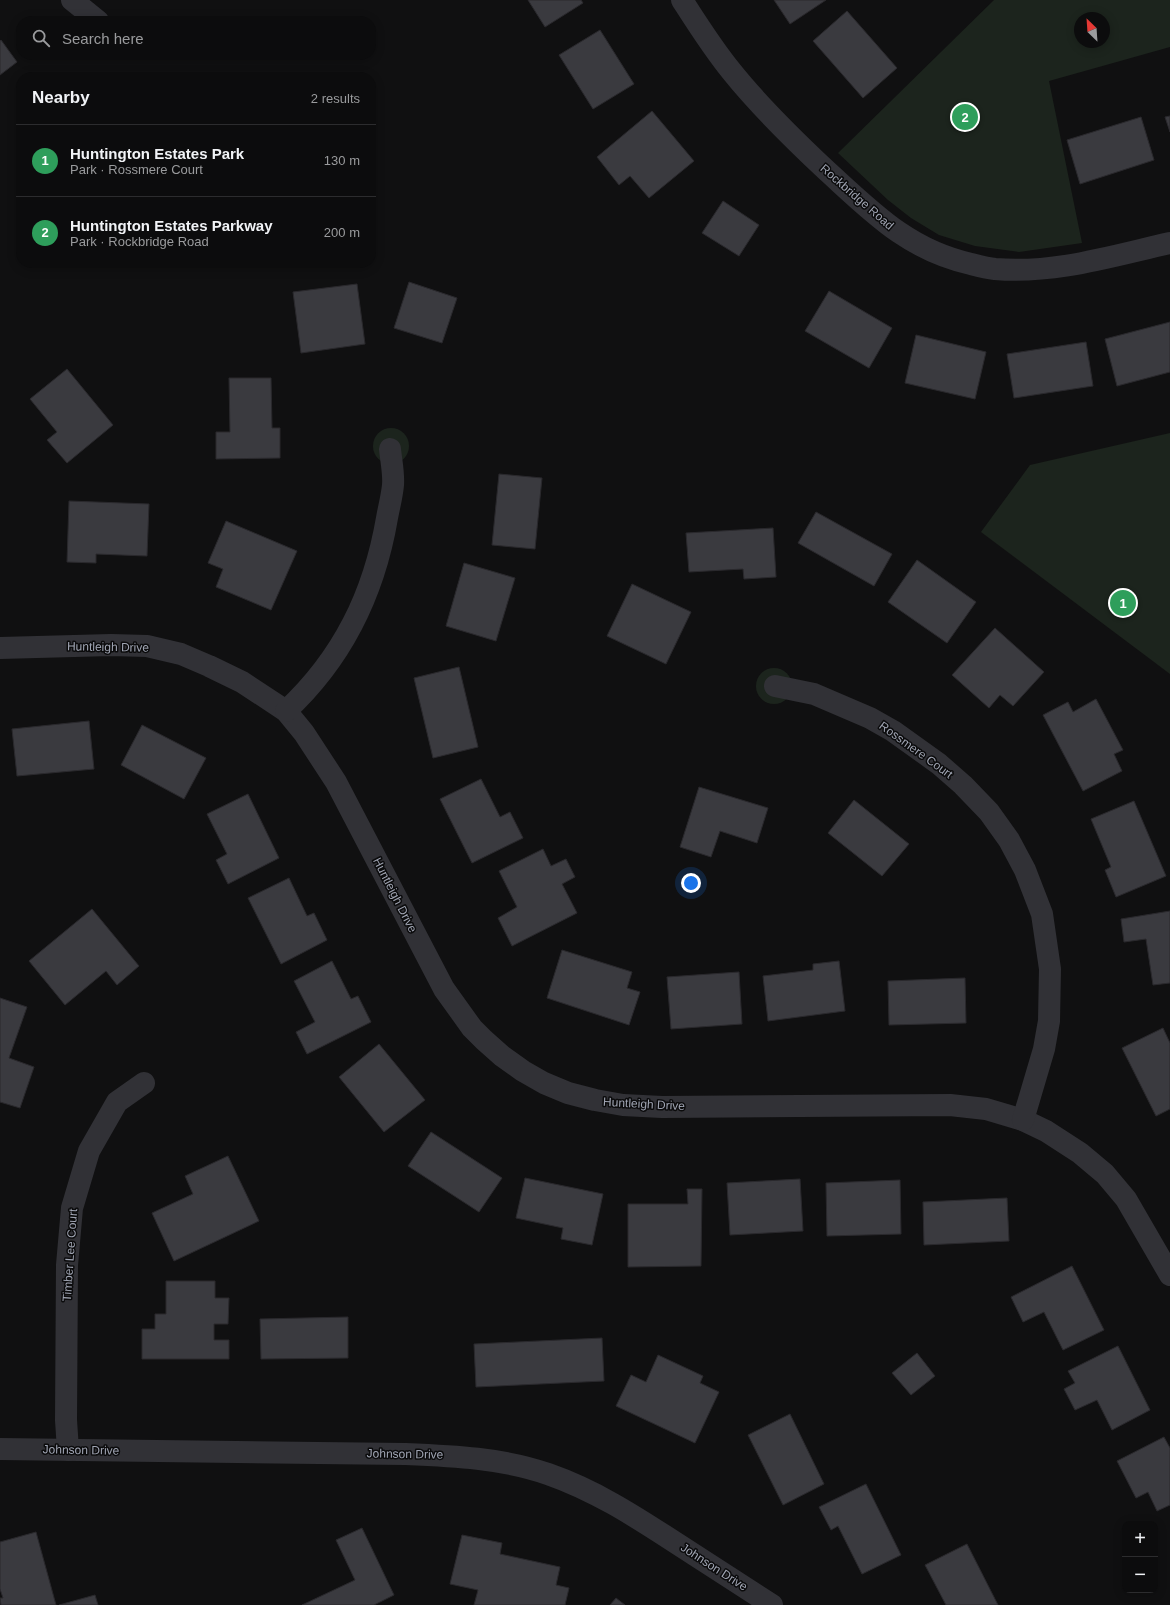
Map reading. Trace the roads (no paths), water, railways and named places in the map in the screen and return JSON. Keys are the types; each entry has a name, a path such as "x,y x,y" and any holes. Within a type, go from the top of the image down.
{"street":[{"path":"72,0 92,16"},
{"name":"Rockbridge Road","path":"682,0 704,35 732,72 767,112 868,209 909,240 954,260 993,269 1034,270 1069,266 1170,243"},
{"path":"286,711 301,697 329,662 354,622 369,590 382,546 393,484 390,449"},
{"name":"Huntleigh Drive","path":"0,648 111,645 147,646 181,654 209,666 242,682 286,711 304,733 336,782 444,989 472,1028 484,1040 518,1067 544,1083 568,1093 623,1105 662,1107 950,1105 986,1109 1023,1120 1046,1130 1080,1152 1105,1174 1126,1199 1170,1275"},
{"name":"Rossmere Court","path":"775,686 814,694 870,718 893,731 939,764 963,785 989,812 1009,840 1025,870 1042,914 1050,969 1049,1021 1044,1049 1023,1120"},
{"name":"Timber Lee Court","path":"68,1450 66,1420 67,1265 72,1208 89,1151 116,1102 144,1082"},
{"name":"Johnson Drive","path":"0,1449 405,1454 458,1456 494,1460 547,1473 588,1489 628,1512 772,1605"}],"place":[{"name":"Huntington Estates Parkway","path":"965,117"},
{"name":"Huntington Estates Park","path":"1123,603"}]}
